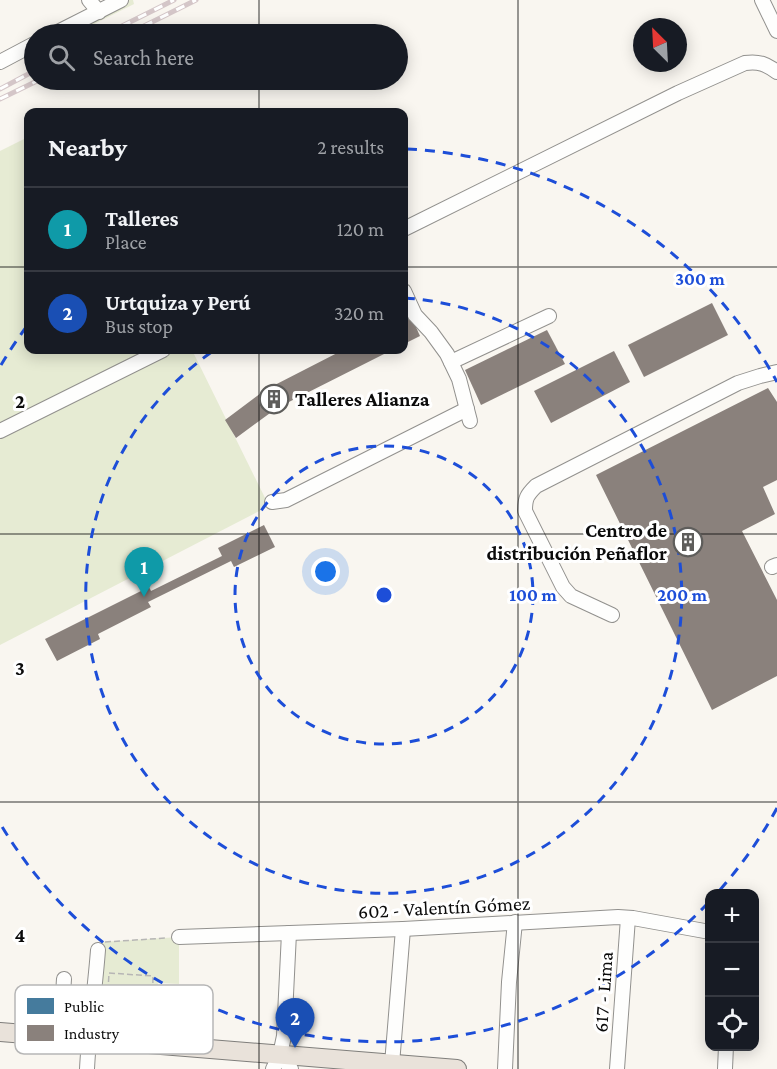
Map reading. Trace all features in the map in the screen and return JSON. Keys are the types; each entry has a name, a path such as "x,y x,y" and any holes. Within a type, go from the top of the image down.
{"main road":[{"path":"0,1032 15,1033"},
{"path":"201,1054 281,1064 392,1065 449,1069"}],"street":[{"path":"89,0 99,12"},
{"path":"74,24 121,0"},
{"path":"762,0 777,31"},
{"path":"0,62 24,50"},
{"path":"408,227 678,93 745,63 756,62 767,65 777,72"},
{"path":"272,502 286,500 468,415 459,379 447,354 415,315 408,300"},
{"path":"451,362 549,316"},
{"path":"0,431 155,354"},
{"path":"612,615 571,597 563,587 525,511 528,494 536,486 738,383 777,372"},
{"name":"602 - Valentín Gómez","path":"179,937 628,918 705,931"},
{"name":"617 - Lima","path":"617,1069 628,918"},
{"path":"504,1069 515,922"},
{"path":"392,1065 403,929"},
{"path":"281,1064 289,933"},
{"path":"100,946 103,972 100,985"},
{"path":"64,979 64,985"},
{"path":"725,1069 726,1051"},
{"path":"87,1069 88,1054"}],"path":[{"path":"100,946 179,937"},
{"path":"106,985 103,972 153,976 153,985"}],"green space":[{"path":"128,0 133,0 134,4 94,24 85,24 120,7"},
{"path":"24,139 24,354 194,354 269,506 0,645 0,151"},
{"path":"179,937 179,984 100,985 102,942"}],"building: Industry":[{"path":"712,303 728,335 644,377 628,345"},
{"name":"Talleres Alianza","path":"411,316 420,336 408,342 408,317"},
{"path":"547,330 565,364 481,405 465,370"},
{"path":"614,351 630,382 551,423 534,391"},
{"name":"Talleres Alianza","path":"335,354 384,354 277,408 236,438 225,420 265,390"},
{"name":"Centro de distribución Peñaflor","path":"768,388 777,402 777,480 763,487 775,514 742,531 777,600 777,676 712,710 596,475"},
{"path":"264,525 275,547 234,567 231,561 148,602 151,607 98,634 100,639 57,661 45,639 149,587 151,591 222,556 218,548"}],"railway":[{"path":"126,24 174,0"},
{"path":"148,24 196,0"},
{"path":"0,89 24,76"},
{"path":"0,99 24,87"}],"place":[{"name":"Talleres Alianza","path":"274,399"},
{"name":"Centro de distribución Peñaflor","path":"688,542"},
{"name":"Talleres","path":"144,597"},
{"name":"Urtquiza y Perú","path":"295,1048"}]}
